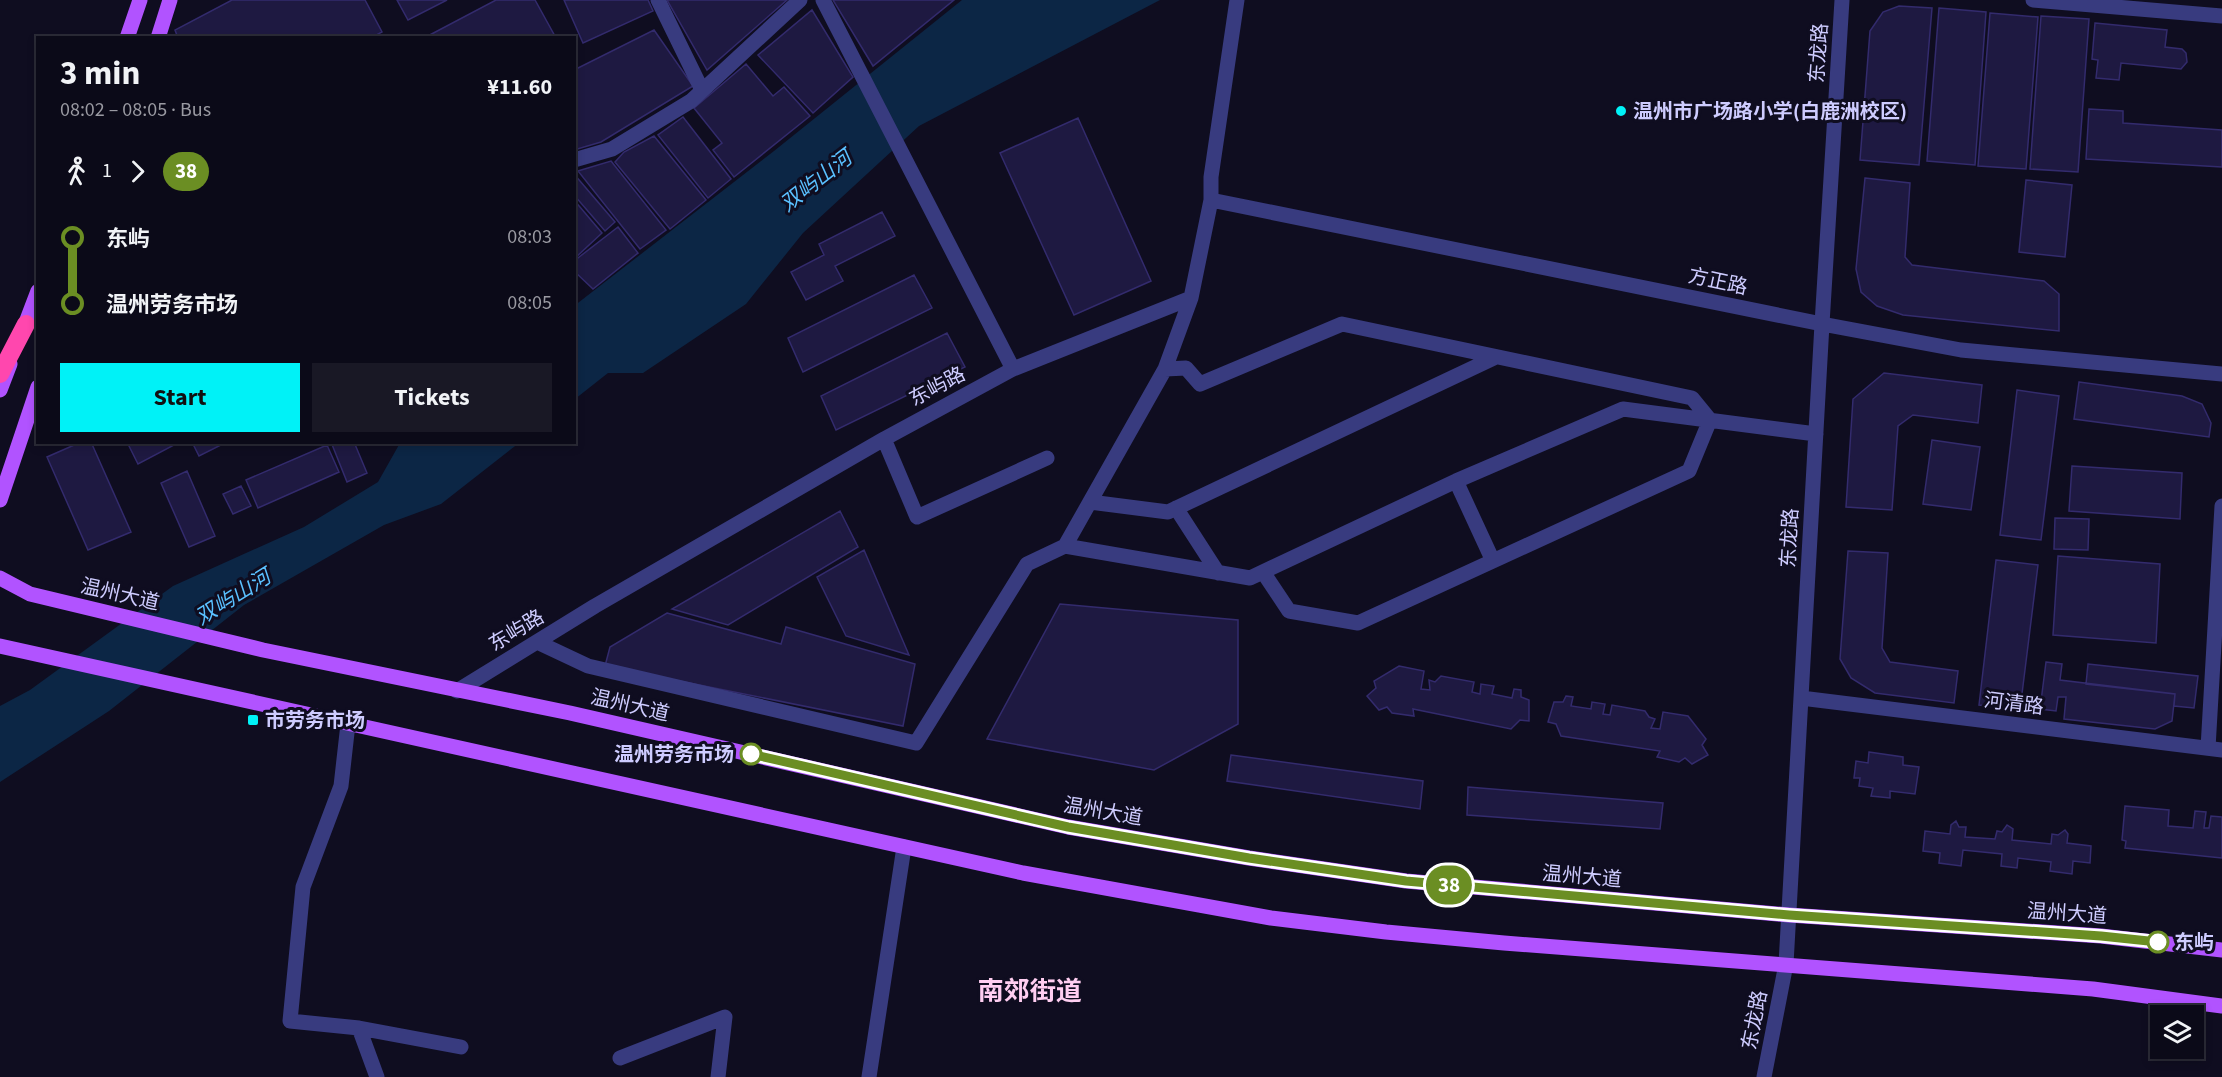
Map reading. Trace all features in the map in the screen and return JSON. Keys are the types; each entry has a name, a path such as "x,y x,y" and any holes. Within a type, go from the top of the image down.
{"highway":[{"path":"0,374 26,324"}],"main road":[{"path":"128,36 140,0"},
{"path":"159,36 170,0"},
{"path":"0,390 36,296"},
{"path":"0,500 36,393"},
{"name":"温州大道","path":"0,578 30,594 228,641 570,713 1068,827 1249,858 1406,881 1789,915 2101,936 2222,950"},
{"path":"0,646 904,848 1023,873 1271,918 1398,933 2093,989 2222,1006"}],"street":[{"path":"658,0 702,90"},
{"path":"576,159 612,148 691,101 800,0"},
{"path":"823,0 1013,369"},
{"path":"537,642 588,666 916,743 1027,564 1065,546 1165,369 1191,298 1211,200 1211,177 1237,0"},
{"name":"东龙路","path":"1764,1077 1786,964 1842,0"},
{"path":"2032,0 2222,16"},
{"name":"方正路","path":"1211,200 1961,350 2222,374"},
{"name":"东屿路","path":"457,691 884,439 1013,369 1191,298"},
{"path":"1165,369 1186,368 1200,384 1342,324 1692,398 1710,420"},
{"path":"1090,502 1168,512 1496,357"},
{"path":"1065,546 1250,578 1456,481 1623,409 1816,434"},
{"path":"1263,572 1289,611 1358,623 1689,471 1710,420"},
{"path":"884,439 917,517 1047,458"},
{"path":"1456,481 1493,561"},
{"path":"2215,749 2222,506"},
{"path":"1176,508 1218,573"},
{"name":"河清路","path":"1801,698 2215,749"},
{"path":"348,724 341,786 303,887 290,1021 359,1028 461,1047"},
{"path":"869,1077 904,848"},
{"path":"620,1058 725,1017 718,1077"},
{"path":"359,1028 377,1077"}],"water":[{"name":"双屿山河","path":"962,0 1160,0 919,126 803,233 746,304 643,373 608,373 576,398 576,304 774,151"},
{"name":"双屿山河","path":"399,444 518,444 441,504 384,525 244,605 109,711 0,782 0,706 30,690 173,586 304,527 378,482"}],"building":[{"path":"232,0 365,0 382,32 375,36 177,36 175,30"},
{"path":"397,0 447,0 408,20"},
{"path":"496,0 535,0 555,36 428,36"},
{"path":"564,0 648,0 653,11 583,43"},
{"path":"667,0 787,0 707,70"},
{"path":"833,0 954,0 873,66"},
{"path":"1899,6 1932,8 1919,165 1860,160 1870,31 1883,12"},
{"path":"1939,8 1986,12 1975,165 1927,161"},
{"path":"812,10 853,77 813,113 758,55"},
{"path":"1990,13 2038,17 2026,169 1978,166"},
{"path":"2041,16 2089,19 2078,172 2030,169"},
{"path":"2095,23 2167,30 2165,47 2182,49 2186,53 2187,62 2181,69 2121,63 2119,80 2096,78 2098,60 2092,59"},
{"path":"654,30 693,86 601,142 576,149 576,69"},
{"path":"746,64 773,96 784,87 810,116 734,177 713,150 722,143 694,108"},
{"path":"2089,109 2123,111 2123,123 2222,130 2222,167 2086,159"},
{"path":"683,117 731,179 708,198 658,135"},
{"path":"1078,118 1151,281 1074,315 1000,153"},
{"path":"654,136 706,200 670,229 615,162 624,152"},
{"path":"611,161 666,230 640,249 578,171"},
{"path":"576,176 615,222 605,231 576,197"},
{"path":"1865,178 1910,183 1905,257 1912,265 2044,281 2059,294 2059,331 1903,315 1877,306 1861,292 1856,269"},
{"path":"2026,180 2072,185 2065,257 2019,252"},
{"path":"576,202 602,233 576,257"},
{"path":"882,212 895,236 835,266 843,281 806,300 791,272 824,255 819,244"},
{"path":"618,227 638,253 593,289 576,273 576,259"},
{"path":"914,275 932,308 803,372 788,338"},
{"path":"947,333 965,367 836,430 821,396"},
{"path":"1884,373 1982,385 1978,423 1913,415 1898,426 1892,510 1846,507 1853,399"},
{"path":"2079,382 2182,396 2202,404 2211,423 2209,437 2074,419"},
{"path":"2017,390 2059,396 2041,540 2000,535"},
{"path":"1932,440 1980,447 1971,510 1923,504"},
{"path":"76,444 92,444 131,532 88,550 47,457"},
{"path":"128,444 176,444 138,464"},
{"path":"193,444 221,445 199,456"},
{"path":"332,444 355,444 367,473 347,482"},
{"path":"327,445 339,472 258,508 246,480"},
{"path":"2072,466 2182,473 2180,519 2069,511"},
{"path":"187,471 215,536 189,547 161,483"},
{"path":"241,486 251,506 233,514 223,494"},
{"path":"840,511 858,547 728,625 672,609"},
{"path":"2055,518 2089,519 2088,550 2054,549"},
{"path":"864,550 909,655 846,636 817,577"},
{"path":"1848,551 1888,553 1882,648 1890,662 1958,671 1954,703 1875,693 1851,678 1840,659"},
{"path":"2058,556 2160,564 2156,643 2053,635"},
{"path":"1996,560 2038,565 2020,710 1979,705"},
{"path":"1060,604 1238,620 1238,724 1154,770 987,739"},
{"path":"667,613 781,644 786,627 915,664 903,726 605,666 610,647"},
{"path":"2046,662 2062,664 2060,680 2175,694 2172,721 2155,729 2064,719 2066,697 2058,697 2056,711 2040,709"},
{"path":"2088,664 2198,676 2194,708 2174,706 2175,694 2086,684"},
{"path":"1399,666 1424,671 1421,689 1430,690 1429,680 1435,682 1441,676 1474,682 1472,692 1480,694 1481,684 1494,686 1492,694 1512,698 1514,689 1521,690 1521,697 1529,700 1529,721 1520,720 1511,729 1413,709 1414,716 1392,713 1387,707 1379,710 1367,696 1376,688 1374,681"},
{"path":"1566,696 1573,697 1571,706 1591,709 1592,702 1605,704 1603,714 1610,715 1612,705 1645,711 1649,717 1655,719 1651,728 1660,729 1663,712 1688,716 1706,739 1702,745 1708,755 1692,764 1685,758 1679,762 1657,757 1660,751 1561,736 1556,724 1548,722 1554,702 1563,702"},
{"path":"1869,752 1903,757 1903,765 1919,767 1915,794 1890,791 1890,798 1871,796 1873,788 1859,786 1860,778 1854,778 1856,761 1868,763"},
{"path":"1231,755 1423,781 1420,809 1227,781"},
{"path":"1468,787 1663,803 1660,829 1467,815"},
{"path":"2125,806 2169,810 2168,826 2193,828 2195,811 2206,812 2204,828 2209,828 2211,816 2222,817 2222,858 2125,848 2126,841 2122,840"},
{"path":"1956,821 1959,827 1966,827 1965,837 1995,839 1997,831 2002,832 2007,825 2013,829 2012,840 2051,844 2052,834 2058,835 2065,830 2068,834 2067,843 2091,846 2090,863 2073,861 2072,874 2050,871 2051,862 2018,858 2017,868 2001,866 2002,854 1963,850 1961,866 1939,863 1940,853 1923,851 1925,831 1950,834 1951,825"}],"bus line":[{"name":"38","path":"751,754 1068,827 1249,858 1406,881 1789,915 2101,936 2158,942"}],"place":[{"name":"温州市广场路小学(白鹿洲校区)","path":"1621,111"},
{"name":"市劳务市场","path":"253,720"},
{"name":"温州劳务市场","path":"751,754"},
{"name":"东屿","path":"2158,942"}],"district":[{"name":"南郊街道","path":"1030,991"}]}
